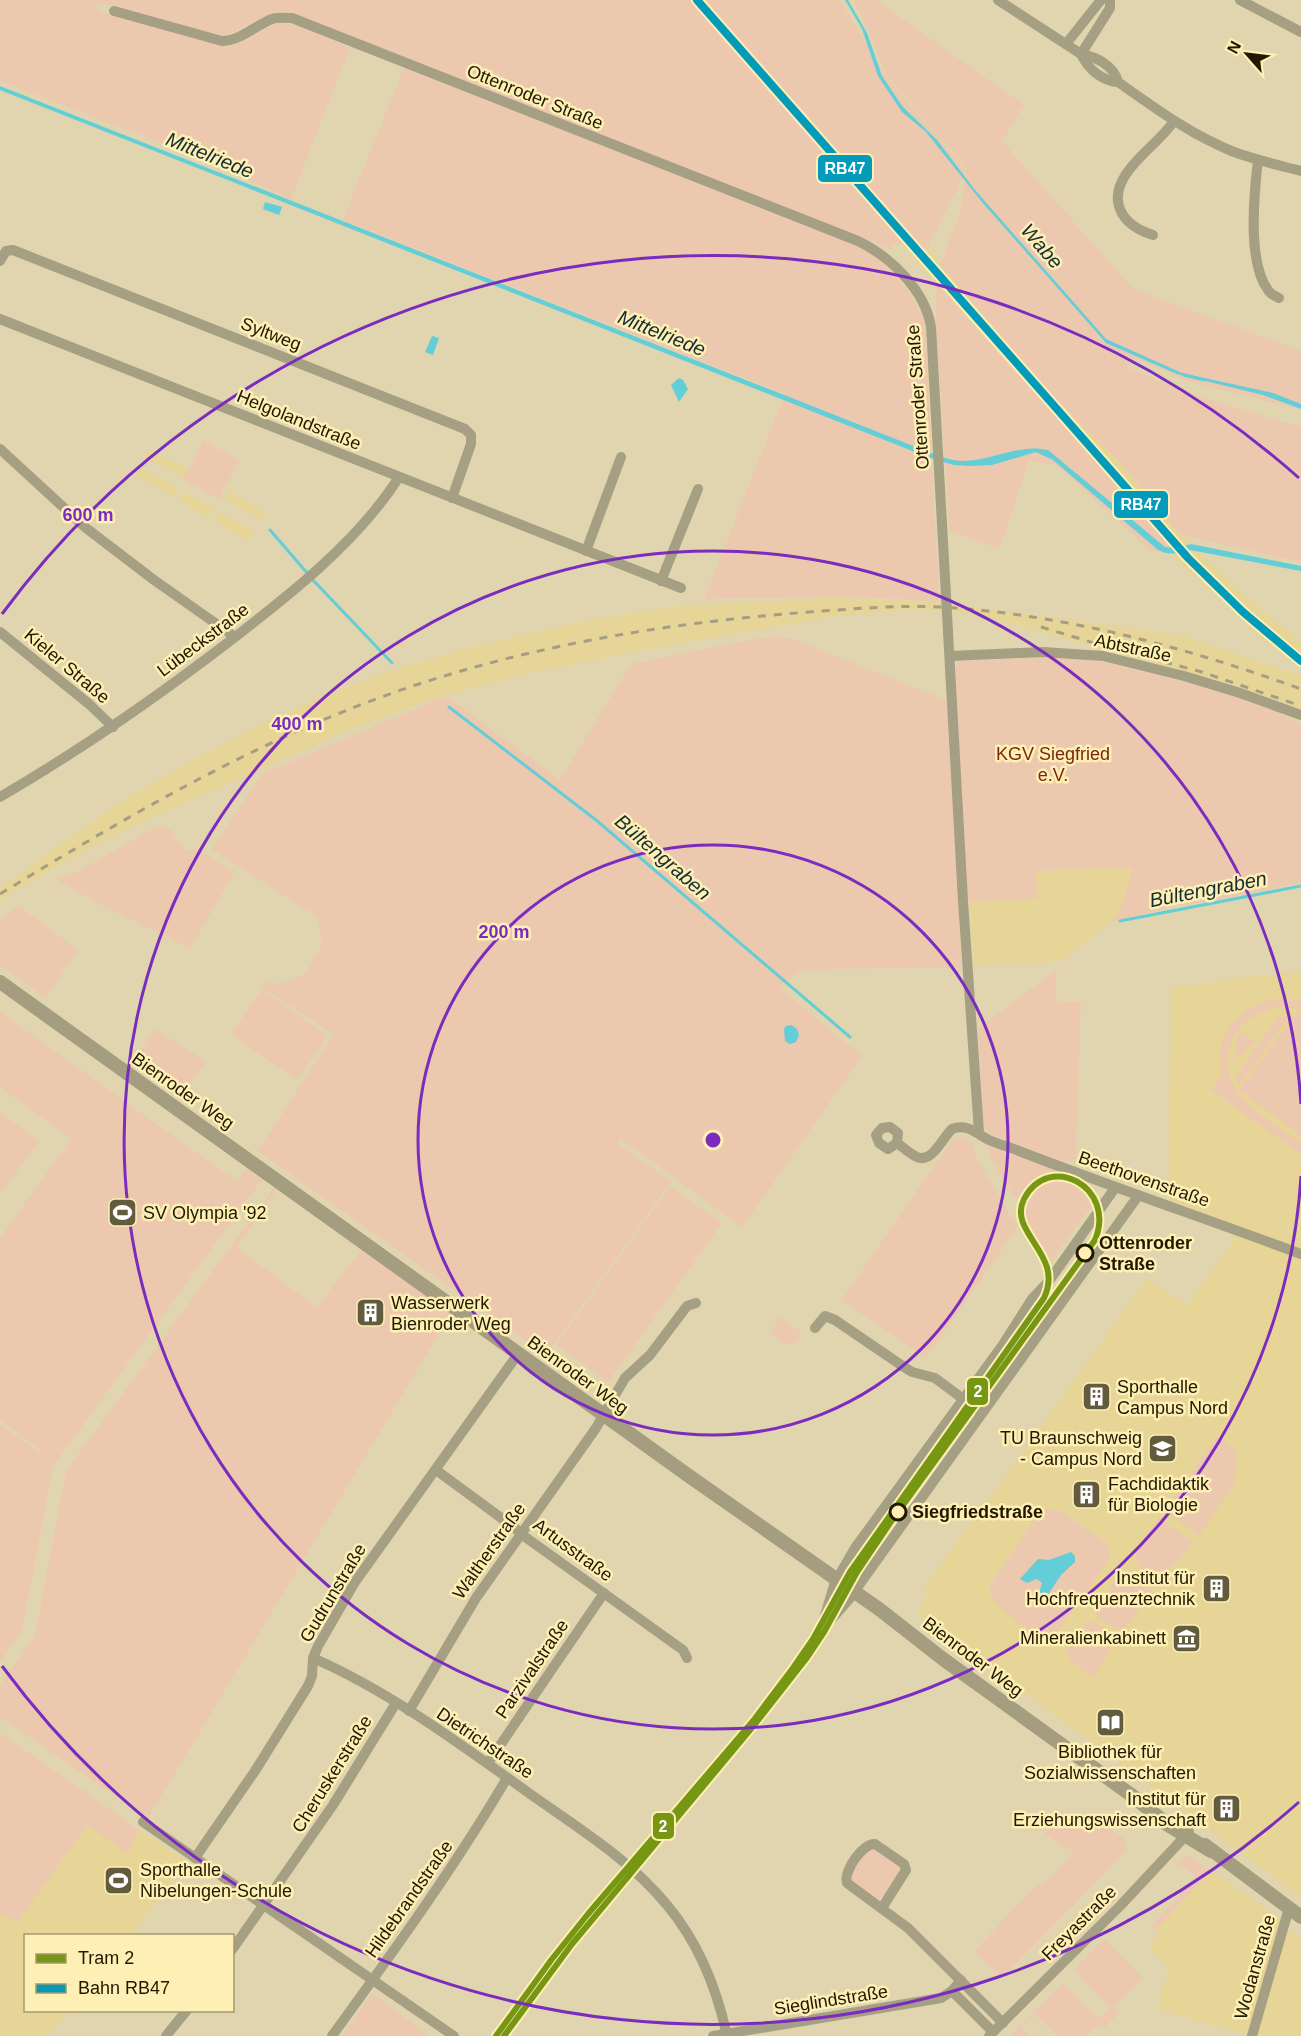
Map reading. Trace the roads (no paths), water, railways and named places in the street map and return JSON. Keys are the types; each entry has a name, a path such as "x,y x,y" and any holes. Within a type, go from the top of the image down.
{"main road":[{"name":"Bienroder Weg","path":"0,982 603,1415 837,1579 943,1659 1301,1917"}],"street":[{"path":"998,0 1082,54 1086,65 1108,81 1118,82 1174,121 1231,150 1258,160 1301,171"},
{"path":"1066,44 1101,0"},
{"path":"1082,54 1110,8 1110,0"},
{"path":"1240,0 1301,32"},
{"name":"Ottenroder Straße","path":"114,11 222,41 234,38 274,18 292,18 871,247 885,257 902,275 929,312 951,656 963,901 979,1132"},
{"path":"1153,234 1141,231 1124,218 1118,201 1119,192 1128,170 1165,134 1174,121"},
{"path":"1258,160 1254,219 1257,262 1268,292 1279,298"},
{"name":"Syltweg","path":"0,261 6,250 13,250 465,429 471,435 471,444 452,498"},
{"name":"Helgolandstraße","path":"0,319 681,588"},
{"path":"0,449 86,528 154,580 235,637"},
{"path":"586,551 621,457"},
{"name":"Lübeckstraße","path":"0,797 113,727 235,637 310,576 381,502 399,477"},
{"path":"661,581 698,489"},
{"name":"Kieler Straße","path":"0,632 89,704 113,727"},
{"name":"Abtstraße","path":"951,656 1043,652 1103,656 1194,679 1301,715"},
{"path":"897,1143 917,1157 926,1158 936,1150 952,1129 963,1127 979,1132"},
{"name":"Beethovenstraße","path":"979,1132 994,1142 1115,1188 1195,1214 1301,1254"},
{"path":"822,1629 837,1579 855,1548 1002,1346 1032,1299 1049,1281 1115,1188"},
{"path":"500,2036 554,1961 755,1722 795,1670 822,1629 854,1592 1138,1196"},
{"name":"Waltherstraße","path":"409,1711 476,1598 603,1415 626,1378 650,1355 687,1306 696,1303"},
{"path":"815,1328 825,1316 839,1323 912,1372 935,1378 982,1413"},
{"name":"Gudrunstraße","path":"195,1858 259,1764 308,1686 312,1676 313,1658 355,1582 518,1354"},
{"name":"Artusstraße","path":"436,1470 683,1650 687,1658"},
{"name":"Parzivalstraße","path":"488,1763 604,1593"},
{"name":"Dietrichstraße","path":"313,1658 342,1671 409,1711 488,1763 631,1867 666,1904 694,1944 710,1978 727,2035"},
{"name":"Cheruskerstraße","path":"234,1947 333,1805 396,1703"},
{"name":"Hildebrandstraße","path":"332,2036 450,1872 507,1778"},
{"path":"143,1822 454,2036"},
{"name":"Freyastraße","path":"991,2034 1187,1834"},
{"path":"882,1908 906,1870 904,1864 870,1843 865,1846 847,1872 848,1883 916,1935 1003,2023"},
{"name":"Wodanstraße","path":"1252,2036 1289,1908"},
{"path":"961,1980 952,1992 991,2034"},
{"name":"Sieglindstraße","path":"713,2036 941,1998 952,1992"},
{"path":"166,2036 186,2012"}],"water":[{"path":"845,0 848,0 867,33 882,76 903,107 937,140 975,190 1106,339 1182,373 1273,393 1301,404 1301,409 1263,395 1177,374 1106,343 982,202 926,132 902,112 878,76 862,29"},
{"path":"0,86 939,456 963,461 1016,450 1037,448 1048,450 1165,547 1175,548 1191,544 1301,566 1301,571 1190,550 1174,553 1162,552 1053,460 1036,452 992,465 954,465 930,458 0,90"},
{"path":"265,202 282,207 279,215 263,209"},
{"path":"432,336 439,338 433,355 425,352"},
{"path":"679,378 683,380 688,389 679,402 671,385"},
{"path":"791,1025 797,1029 799,1035 796,1042 790,1044 785,1041 784,1029"},
{"path":"1071,1552 1075,1556 1075,1562 1061,1575 1045,1599 1040,1600 1038,1596 1042,1583 1037,1579 1027,1583 1020,1579 1038,1559 1049,1560"}],"waterway":[{"name":"Wabe","path":"1184,375 1204,380"},
{"name":"Bültengraben","path":"270,530 308,574"},
{"name":"Bültengraben","path":"312,579 392,663"},
{"name":"Bültengraben","path":"449,707 596,820 850,1037"},
{"name":"Bültengraben","path":"1120,921 1301,886"}],"railway":[{"path":"0,894 167,796 252,752 340,713 454,673 512,657 630,633 749,617 891,607 940,607 1032,617 1123,635 1213,659 1301,689"},
{"path":"1041,627 1202,672 1301,706"}],"tram line":[{"name":"2","path":"496,2036 552,1959 753,1721 813,1639 850,1572 1044,1298 1048,1283 1047,1269 1023,1223 1021,1211 1024,1199 1035,1185 1049,1178 1063,1177 1077,1182 1089,1191 1097,1204 1099,1221 1095,1240 890,1523 857,1572 824,1632 806,1659 755,1724 572,1944 504,2036"}],"rail line":[{"name":"RB47","path":"697,0 1188,558 1243,612 1301,661"}],"place":[{"name":"SV Olympia '92","path":"122,1213"},
{"name":"Ottenroder Straße","path":"1085,1253"},
{"name":"Wasserwerk Bienroder Weg","path":"370,1313"},
{"name":"Sporthalle Campus Nord","path":"1096,1397"},
{"name":"TU Braunschweig - Campus Nord","path":"1163,1448"},
{"name":"Fachdidaktik für Biologie","path":"1087,1494"},
{"name":"Siegfriedstraße","path":"898,1512"},
{"name":"Institut für Hochfrequenztechnik","path":"1216,1588"},
{"name":"Mineralienkabinett","path":"1187,1638"},
{"name":"Bibliothek für Sozialwissenschaften","path":"1110,1723"},
{"name":"Institut für Erziehungswissenschaft","path":"1227,1809"},
{"name":"Sporthalle Nibelungen-Schule","path":"119,1880"}],"water label":[{"name":"Mittelriede","path":"210,155"},
{"name":"Mittelriede","path":"662,333"}],"park label":[{"name":"KGV Siegfried e.V.","path":"1053,764"}]}
